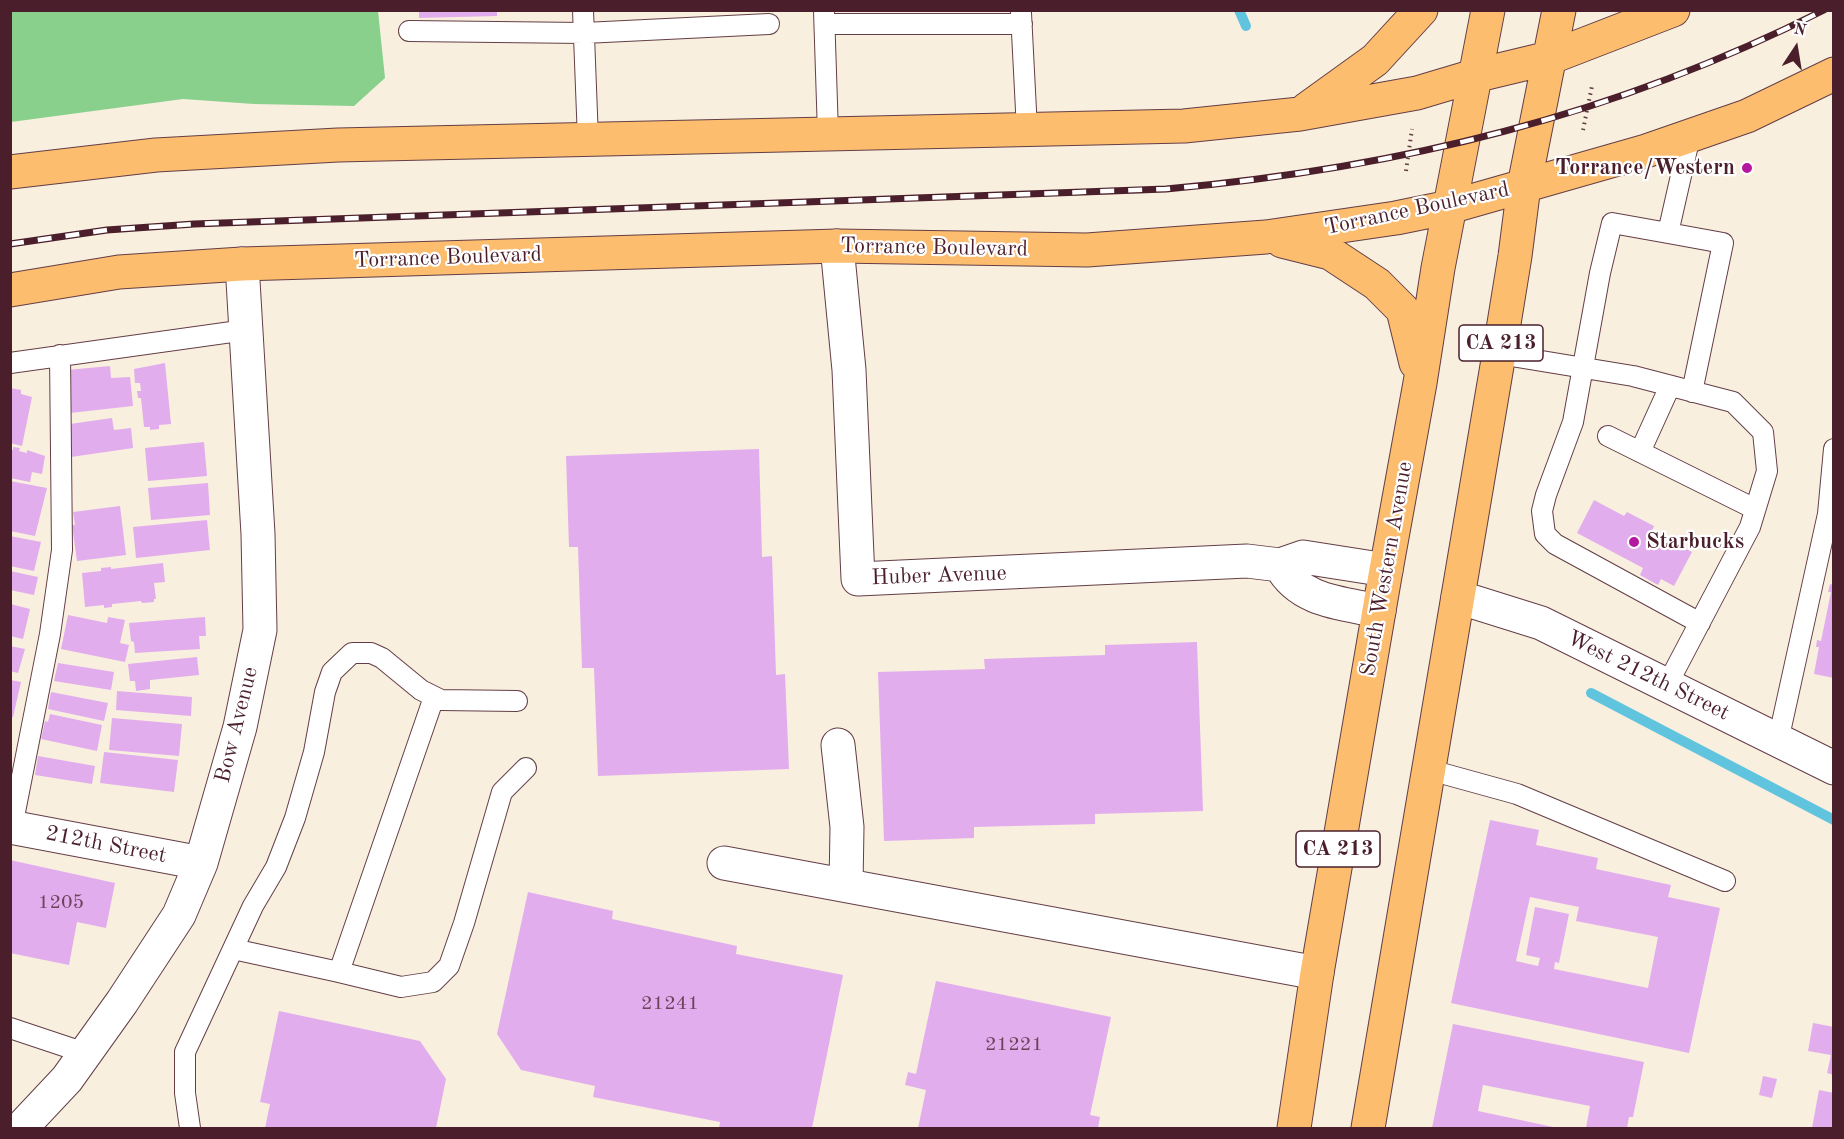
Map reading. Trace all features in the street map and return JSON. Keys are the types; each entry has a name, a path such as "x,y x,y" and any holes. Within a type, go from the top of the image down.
{"main road":[{"path":"1300,114 1376,60 1421,10"},
{"name":"South Western Avenue","path":"1294,1128 1317,973 1438,268 1488,10"},
{"name":"CA 213","path":"1368,1128 1499,354 1524,186 1559,10"},
{"path":"10,172 156,155 327,146 1184,126 1300,114 1417,93 1474,76 1549,58 1673,10"},
{"name":"Torrance Boulevard","path":"10,290 119,272 242,264 837,246 1087,250 1266,237 1396,218 1450,207 1646,152 1748,116 1833,75"},
{"path":"1266,237 1330,253 1377,284 1403,310 1420,383"}],"street":[{"name":"Huber Avenue","path":"837,246 849,370 858,579 1247,561 1280,565 1304,557 1386,570"},
{"name":"Bow Avenue","path":"21,1128 67,1079 122,1002 179,915 195,882 240,727 260,630 258,534 242,264"},
{"path":"1280,565 1286,576 1299,589 1312,596 1379,611"},
{"name":"West 212th Street","path":"1458,597 1540,622 1833,768"},
{"path":"838,745 847,827 846,885"},
{"name":"212th Street","path":"11,827 201,863"},
{"path":"724,863 1317,973"}],"lane":[{"path":"584,10 588,140"},
{"path":"828,134 824,17 1021,17 1027,130"},
{"path":"409,31 584,33 769,24"},
{"path":"1668,232 1690,136"},
{"path":"1692,392 1697,333 1704,292 1723,243 1612,223 1599,313 1582,367 1573,422 1542,511 1545,534 1555,544 1700,622"},
{"path":"10,363 246,330"},
{"path":"1499,354 1633,376 1733,402 1762,432 1767,471 1750,527 1667,685"},
{"path":"11,827 50,634 62,550 60,355"},
{"path":"1640,452 1670,386"},
{"path":"1608,436 1755,509"},
{"path":"1778,741 1828,514 1833,449"},
{"path":"190,1128 185,1093 185,1052 253,906 276,867 295,818 314,752 325,692 332,672 352,653 371,653 382,658 421,690 441,700 517,701"},
{"path":"339,972 434,697"},
{"path":"233,949 400,987 433,982 449,966 464,923 502,792 526,768"},
{"path":"1430,770 1517,794 1725,881"},
{"path":"10,1028 85,1053"}],"path":[{"path":"1583,129 1592,86"},
{"path":"1406,171 1412,129"}],"green space":[{"path":"10,11 378,11 385,78 354,106 254,104 183,99 11,122"}],"building":[{"path":"419,10 497,10 497,16 419,18"},
{"path":"165,363 171,424 159,425 159,429 150,430 150,427 144,427 141,398 138,398 137,391 141,391 140,383 135,383 134,369"},
{"path":"110,366 111,378 130,377 133,406 70,413 67,370"},
{"path":"10,388 21,390 21,394 32,397 22,446 10,443"},
{"path":"112,418 114,430 131,428 133,448 71,457 68,436 71,436 70,424"},
{"path":"204,442 207,476 148,481 145,448"},
{"path":"13,447 20,448 19,451 27,453 27,450 45,456 42,474 32,472 30,482 10,478 10,449 13,450"},
{"path":"759,449 762,557 772,556 776,675 785,674 789,769 598,776 594,668 582,668 578,547 569,547 566,456"},
{"path":"10,481 47,488 35,536 10,531"},
{"path":"208,483 210,515 151,520 148,488"},
{"name":"Starbucks","path":"1594,500 1624,516 1627,512 1654,526 1652,531 1692,552 1674,586 1661,579 1658,585 1640,575 1643,568 1577,533"},
{"path":"120,506 126,555 77,561 72,525 75,525 73,512"},
{"path":"207,520 210,550 136,558 133,527"},
{"path":"10,536 41,542 34,571 10,566"},
{"path":"163,563 165,582 154,583 156,599 154,602 112,604 112,607 104,608 104,605 85,607 82,573 101,571 101,568 111,567 111,569"},
{"path":"10,571 38,577 34,595 10,590"},
{"path":"1830,584 1834,585 1834,678 1814,674 1819,647 1816,647 1817,640 1821,641 1831,592 1828,592"},
{"path":"10,604 30,609 23,639 10,636"},
{"path":"68,615 107,623 108,617 125,620 120,643 129,645 125,662 61,649"},
{"path":"205,617 206,636 199,636 200,649 135,653 129,623"},
{"path":"1197,642 1203,811 1095,814 1095,824 974,827 974,838 884,841 878,672 985,669 984,659 1105,655 1105,645"},
{"path":"10,646 25,649 18,673 10,671"},
{"path":"197,657 199,675 150,680 150,689 136,691 135,681 130,681 128,664"},
{"path":"58,663 114,672 111,690 54,681"},
{"path":"10,680 21,682 13,717 10,717"},
{"path":"117,691 192,697 191,716 116,710"},
{"path":"51,692 108,703 104,721 48,709"},
{"path":"50,714 102,725 97,751 41,739 45,721 48,722"},
{"path":"112,718 182,724 179,756 109,750"},
{"path":"104,752 178,760 174,792 100,783"},
{"path":"38,756 95,766 92,784 35,775"},
{"path":"1490,820 1539,830 1536,845 1598,858 1596,869 1671,885 1668,897 1720,908 1689,1053 1451,1003","holes":["1530,897 1579,907 1576,921 1658,937 1648,988 1554,969 1555,962 1559,963 1569,914 1535,907 1526,955 1540,958 1538,966 1516,961"]},
{"path":"10,860 115,883 106,928 77,922 69,965 10,953"},
{"path":"528,892 613,911 612,919 737,946 736,954 843,975 812,1128 719,1128 720,1122 593,1097 595,1086 521,1070 497,1034"},
{"path":"936,981 1111,1017 1090,1115 1100,1117 1098,1128 918,1128 926,1090 905,1085 908,1072 916,1074"},
{"path":"279,1011 420,1041 446,1079 436,1128 265,1128 270,1104 260,1102"},
{"path":"1813,1023 1834,1027 1834,1075 1827,1073 1831,1055 1808,1051"},
{"path":"1453,1024 1644,1062 1633,1117 1629,1117 1627,1128 1586,1128 1590,1106 1483,1085 1478,1111 1558,1128 1432,1128"},
{"path":"1763,1076 1777,1079 1772,1098 1759,1095"},
{"path":"1819,1090 1834,1093 1834,1128 1812,1128"}],"waterway":[{"path":"1239,10 1246,26"},
{"path":"1591,693 1834,820"}],"railway":[{"path":"10,244 107,230 194,224 1166,189 1253,180 1422,151 1585,108 1666,80 1745,47 1824,10"}],"place":[{"name":"Torrance/Western","path":"1747,168"},
{"name":"Starbucks","path":"1634,542"}]}
